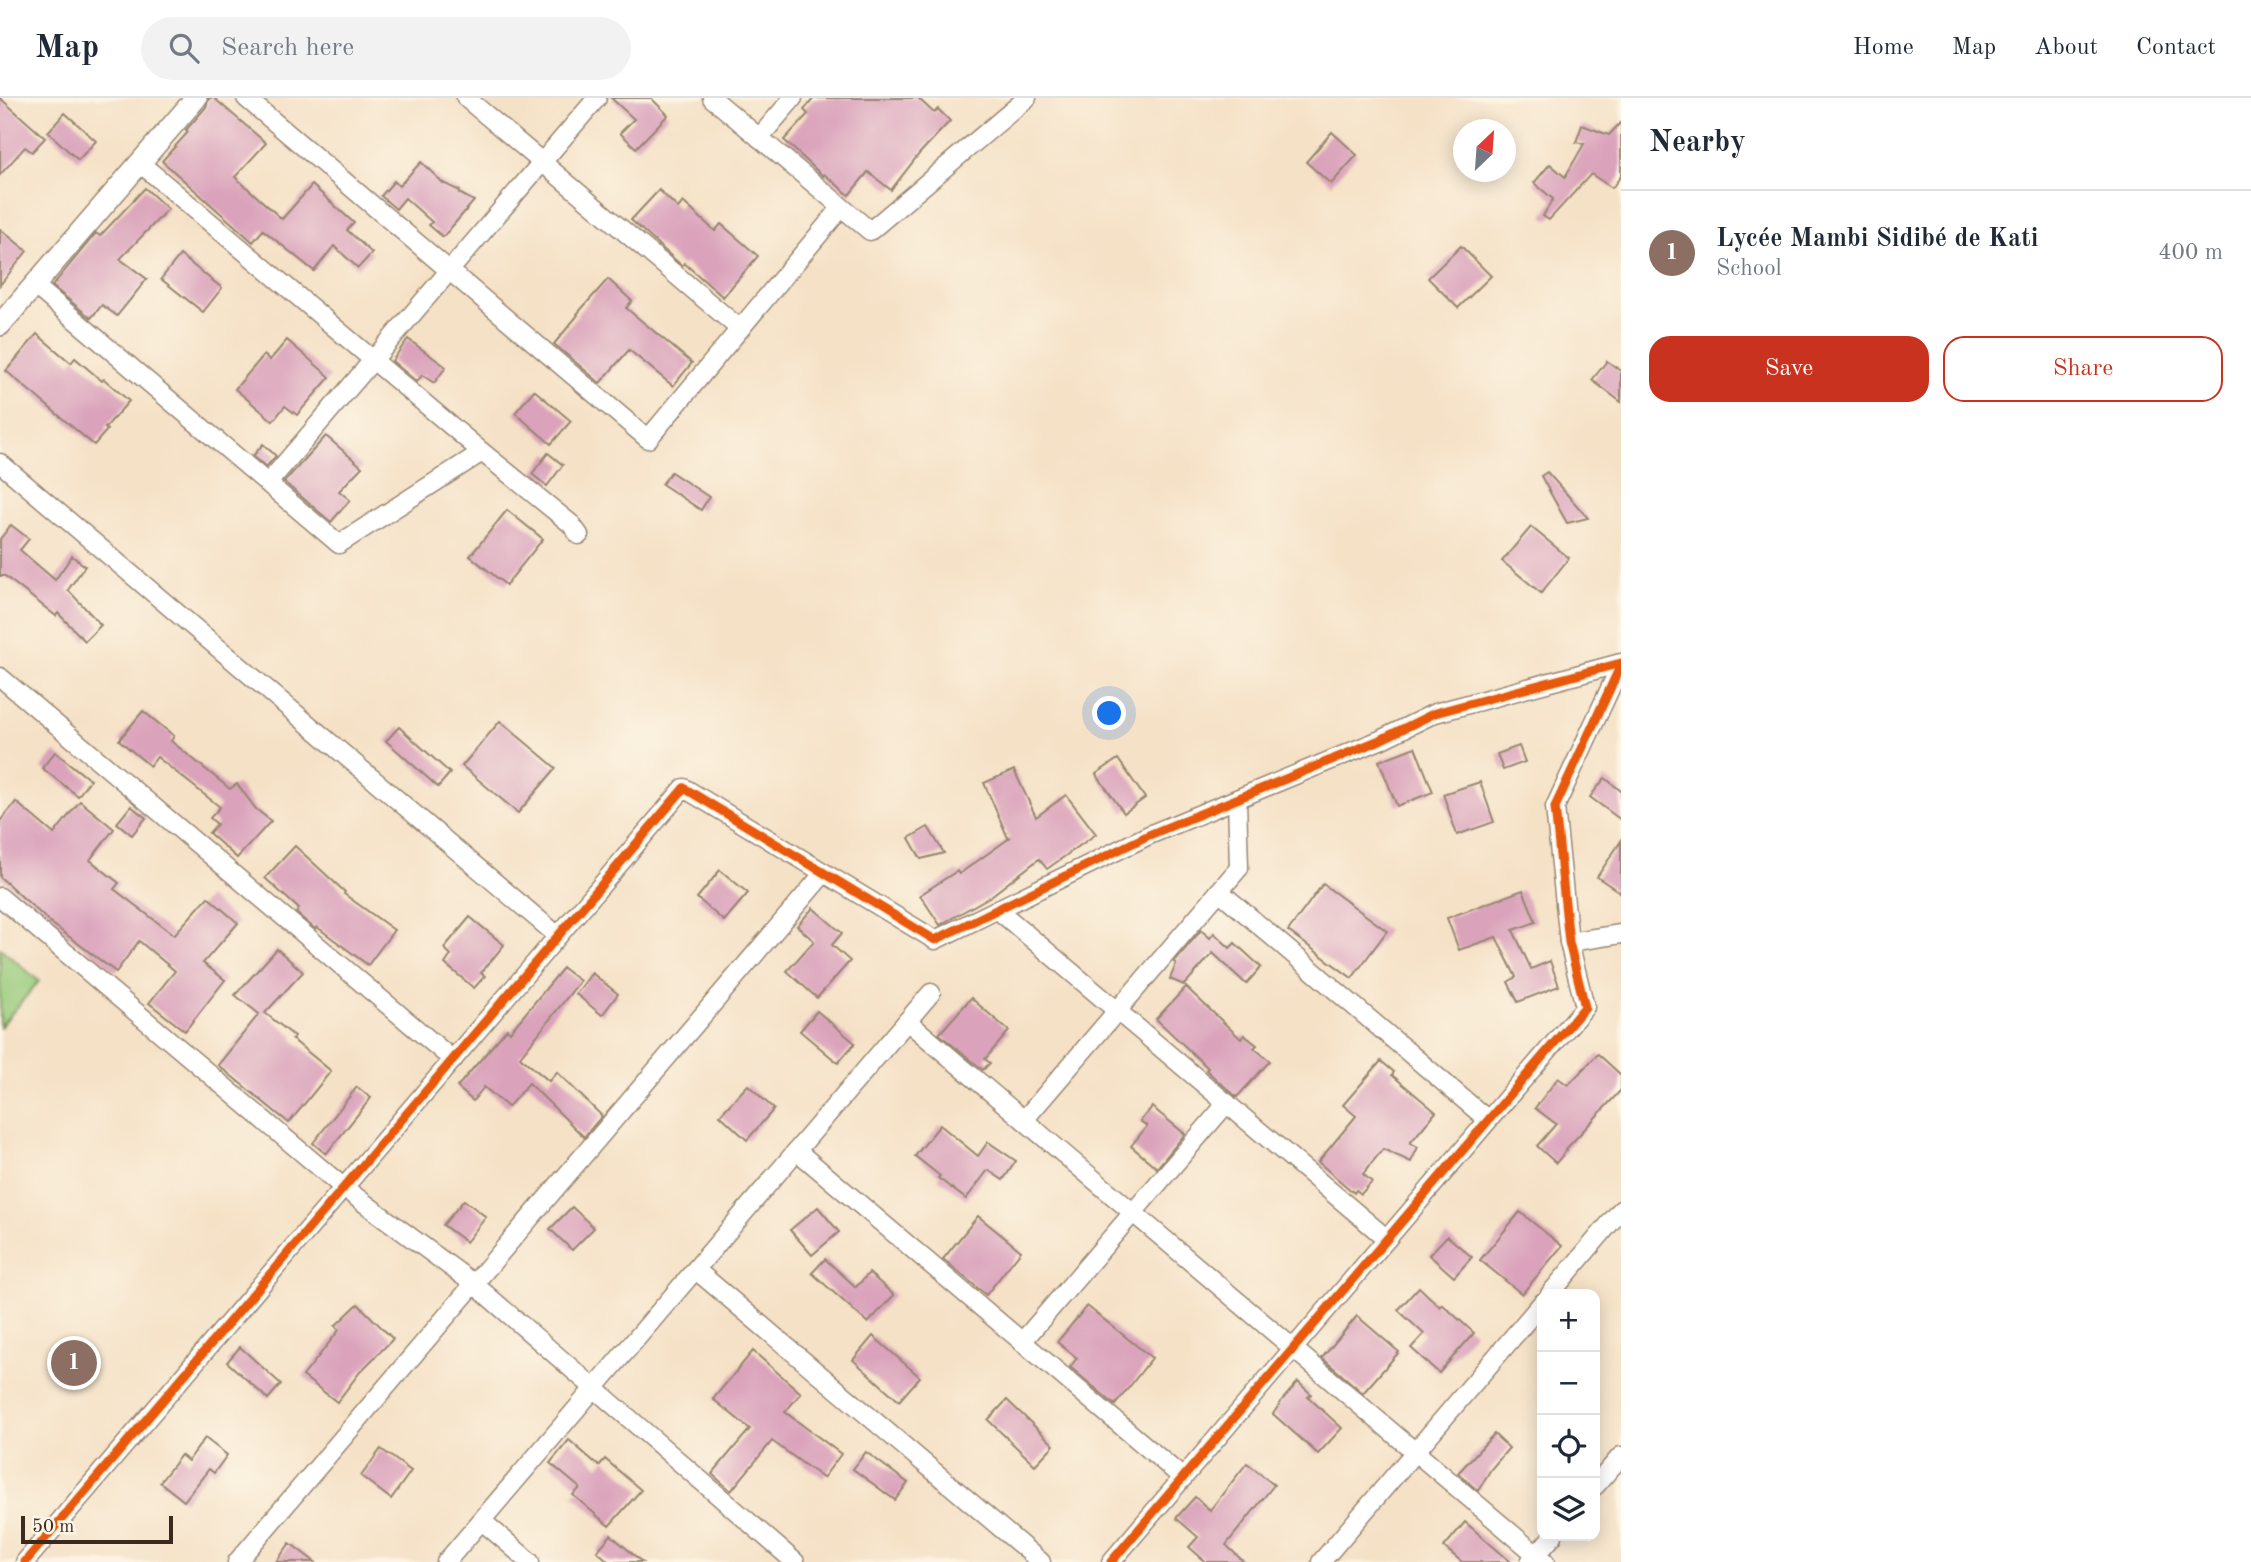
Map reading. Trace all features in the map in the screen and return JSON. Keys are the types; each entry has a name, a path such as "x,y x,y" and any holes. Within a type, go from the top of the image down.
{"street":[{"path":"0,325 196,98"},
{"path":"246,98 648,439 842,208"},
{"path":"466,98 740,329"},
{"path":"268,484 597,98"},
{"path":"712,98 870,232 1027,98"},
{"path":"759,138 793,98"},
{"path":"140,163 571,524 579,535"},
{"path":"34,285 339,544 482,452"},
{"path":"0,463 558,936"},
{"path":"25,1562 684,788 935,940 1149,835 1380,740 1435,713 1621,664"},
{"path":"1111,1562 1585,1007 1569,942 1555,807 1621,664"},
{"path":"0,677 453,1060"},
{"path":"1024,1120 1239,868 1237,799"},
{"path":"237,1562 824,873"},
{"path":"1219,891 1489,1119"},
{"path":"0,897 345,1187 474,1284 795,1562"},
{"path":"998,910 1387,1239"},
{"path":"1569,942 1621,934"},
{"path":"446,1562 931,993"},
{"path":"907,1021 1415,1452 1537,1560 1550,1541"},
{"path":"1022,1342 1227,1103"},
{"path":"797,1151 1183,1478"},
{"path":"1554,1289 1621,1210"},
{"path":"696,1270 1041,1562"},
{"path":"1321,1562 1537,1309"},
{"path":"1600,1480 1621,1456"},
{"path":"482,1521 530,1562"}],"green space":[{"path":"0,948 39,981 0,1027"}],"building":[{"path":"0,98 45,138 32,152 25,147 0,175"},
{"path":"209,98 214,98 266,143 235,177 282,219 312,185 354,223 347,230 372,253 358,268 334,246 314,271 263,230 253,242 162,161 188,132 186,130 206,107"},
{"path":"611,98 651,98 668,115 636,148 620,133 634,119"},
{"path":"814,98 918,98 934,113 938,109 950,121 919,154 891,190 868,172 849,195 824,174 823,176 784,140 808,114 804,110"},
{"path":"65,113 96,141 78,160 48,132"},
{"path":"1621,122 1621,176 1612,188 1591,174 1549,220 1543,216 1553,199 1534,183 1550,164 1565,177 1584,144 1576,142 1582,125 1609,135"},
{"path":"1332,132 1357,155 1331,184 1306,162"},
{"path":"421,162 443,183 474,201 443,237 429,225 432,222 405,198 396,209 381,196 394,181 399,186"},
{"path":"145,188 168,209 120,259 147,279 117,316 102,305 91,318 52,286 96,233 100,236"},
{"path":"659,190 678,208 683,202 715,231 721,224 758,256 723,297 684,263 682,266 631,220"},
{"path":"0,229 27,251 0,285"},
{"path":"1461,246 1491,276 1458,308 1428,278"},
{"path":"180,255 222,288 203,312 161,279"},
{"path":"608,279 632,301 626,308 692,363 673,386 629,350 600,383 554,344"},
{"path":"37,334 71,363 75,358 129,401 94,445 6,371"},
{"path":"408,339 446,367 434,383 422,375 417,382 392,361"},
{"path":"287,340 330,377 297,415 285,406 273,421 235,389 264,355 270,360"},
{"path":"1607,361 1621,371 1621,402 1592,380"},
{"path":"534,390 571,421 551,444 515,413"},
{"path":"326,436 362,467 339,491 350,500 331,522 284,482"},
{"path":"263,444 276,456 266,467 253,456"},
{"path":"548,453 563,465 547,486 532,474"},
{"path":"671,472 709,497 701,510 662,484"},
{"path":"1547,472 1588,518 1567,523 1541,476"},
{"path":"507,510 543,539 506,585 470,556"},
{"path":"11,525 29,539 20,550 55,580 72,556 85,566 68,590 101,625 85,641 58,613 56,616 5,576 0,576 0,539"},
{"path":"1531,527 1569,558 1541,593 1502,561"},
{"path":"143,711 174,736 171,741 230,789 237,784 256,809 271,821 237,858 209,833 217,824 210,818 220,807 157,757 150,766 119,740"},
{"path":"500,721 556,768 518,813 462,766"},
{"path":"399,727 450,773 438,787 386,741"},
{"path":"1519,746 1525,762 1503,770 1497,754"},
{"path":"1415,747 1433,792 1397,806 1379,761"},
{"path":"55,752 90,780 78,796 42,768"},
{"path":"1118,759 1145,798 1124,813 1096,774"},
{"path":"1014,770 1036,817 1066,795 1096,834 1047,869 1039,859 991,896 940,925 920,895 957,871 959,874 1011,837 1008,838 984,783"},
{"path":"1605,778 1621,791 1621,820 1590,797"},
{"path":"1480,782 1494,822 1457,835 1443,794"},
{"path":"80,801 114,829 90,860 119,883 114,889 174,935 208,897 238,923 203,963 225,980 185,1031 149,1003 175,971 139,941 116,972 51,923 0,877 0,821 16,802 54,834"},
{"path":"131,806 146,818 132,835 117,823"},
{"path":"928,827 944,853 921,859 909,838"},
{"path":"1621,841 1621,893 1597,877"},
{"path":"295,846 345,892 344,894 394,930 368,965 296,913 299,909 265,878"},
{"path":"720,870 748,893 724,921 697,898"},
{"path":"1323,884 1387,931 1352,978 1288,931"},
{"path":"1523,890 1536,922 1513,930 1531,969 1550,961 1559,986 1518,1002 1508,982 1516,977 1496,937 1459,950 1447,918"},
{"path":"813,908 842,933 832,945 850,961 817,998 787,971 814,941 797,926"},
{"path":"470,917 504,945 481,973 485,976 474,988 445,964 451,955 444,948"},
{"path":"1201,930 1210,938 1214,933 1230,948 1235,943 1261,967 1246,984 1213,953 1184,985 1170,979 1176,964 1174,962"},
{"path":"277,949 303,972 265,1013 331,1071 289,1123 218,1065 259,1014 235,995"},
{"path":"563,968 580,981 520,1057 549,1081 557,1072 602,1116 584,1137 529,1083 508,1107 484,1087 473,1101 457,1087 507,1029 510,1032"},
{"path":"592,973 618,994 602,1015 576,994"},
{"path":"1186,987 1241,1039 1244,1035 1257,1045 1254,1048 1270,1061 1237,1097 1156,1019"},
{"path":"971,998 1009,1031 985,1059 990,1063 983,1070 939,1034"},
{"path":"817,1011 855,1043 838,1063 800,1031"},
{"path":"1598,1054 1621,1075 1621,1090 1556,1163 1537,1146 1556,1124 1535,1108 1558,1078 1568,1085"},
{"path":"1381,1061 1394,1072 1392,1075 1436,1112 1410,1143 1418,1147 1411,1162 1383,1149 1363,1174 1372,1182 1361,1194 1356,1190 1354,1193 1318,1162 1356,1116 1343,1105"},
{"path":"748,1085 774,1109 747,1140 720,1115"},
{"path":"357,1087 371,1098 326,1154 313,1143"},
{"path":"1152,1107 1185,1134 1157,1168 1131,1146 1147,1126 1140,1121"},
{"path":"940,1125 978,1156 988,1142 1016,1161 1003,1180 988,1170 966,1199 915,1156"},
{"path":"464,1200 486,1217 466,1242 443,1225"},
{"path":"572,1207 594,1228 572,1250 550,1229"},
{"path":"818,1207 839,1232 812,1255 790,1230"},
{"path":"1520,1212 1562,1246 1522,1294 1480,1260"},
{"path":"978,1216 1021,1251 986,1295 943,1259"},
{"path":"1447,1236 1472,1257 1454,1277 1429,1255"},
{"path":"825,1259 856,1287 869,1273 894,1295 868,1323 812,1273"},
{"path":"1419,1287 1474,1333 1439,1373 1411,1348 1424,1334 1398,1310"},
{"path":"358,1304 393,1339 360,1372 337,1402 303,1376 339,1330 335,1326"},
{"path":"1087,1306 1152,1358 1115,1405 1070,1367 1077,1358 1057,1342"},
{"path":"1357,1316 1399,1352 1363,1393 1322,1358"},
{"path":"873,1336 920,1377 899,1401 853,1360"},
{"path":"240,1347 281,1384 268,1399 227,1362"},
{"path":"753,1351 801,1393 785,1412 841,1454 823,1478 772,1441 731,1491 712,1474 750,1429 713,1399"},
{"path":"1298,1382 1311,1394 1308,1397 1342,1428 1318,1454 1273,1414"},
{"path":"1007,1400 1054,1445 1035,1465 988,1420"},
{"path":"1494,1434 1509,1448 1491,1469 1478,1491 1458,1473"},
{"path":"205,1438 227,1455 214,1473 209,1469 184,1501 160,1482 181,1455 188,1461"},
{"path":"569,1440 599,1466 605,1459 641,1490 609,1526 573,1495 580,1488 550,1463"},
{"path":"381,1449 411,1471 391,1499 361,1476"},
{"path":"866,1452 908,1483 895,1500 853,1469"},
{"path":"1247,1463 1274,1485 1226,1545 1244,1562 1206,1562 1189,1547 1198,1537 1176,1518 1195,1497 1210,1510"},
{"path":"1465,1522 1511,1562 1462,1562 1444,1547"},
{"path":"611,1535 642,1562 609,1562 597,1551"},
{"path":"290,1543 315,1562 276,1562"}],"cycle path":[{"path":"25,1562 684,788 935,940 1149,835 1380,740 1435,713 1621,663"},
{"path":"1111,1562 1585,1007 1569,942 1555,807 1621,665"}],"place":[{"name":"Lycée Mambi Sidibé de Kati","path":"74,1363"}]}
